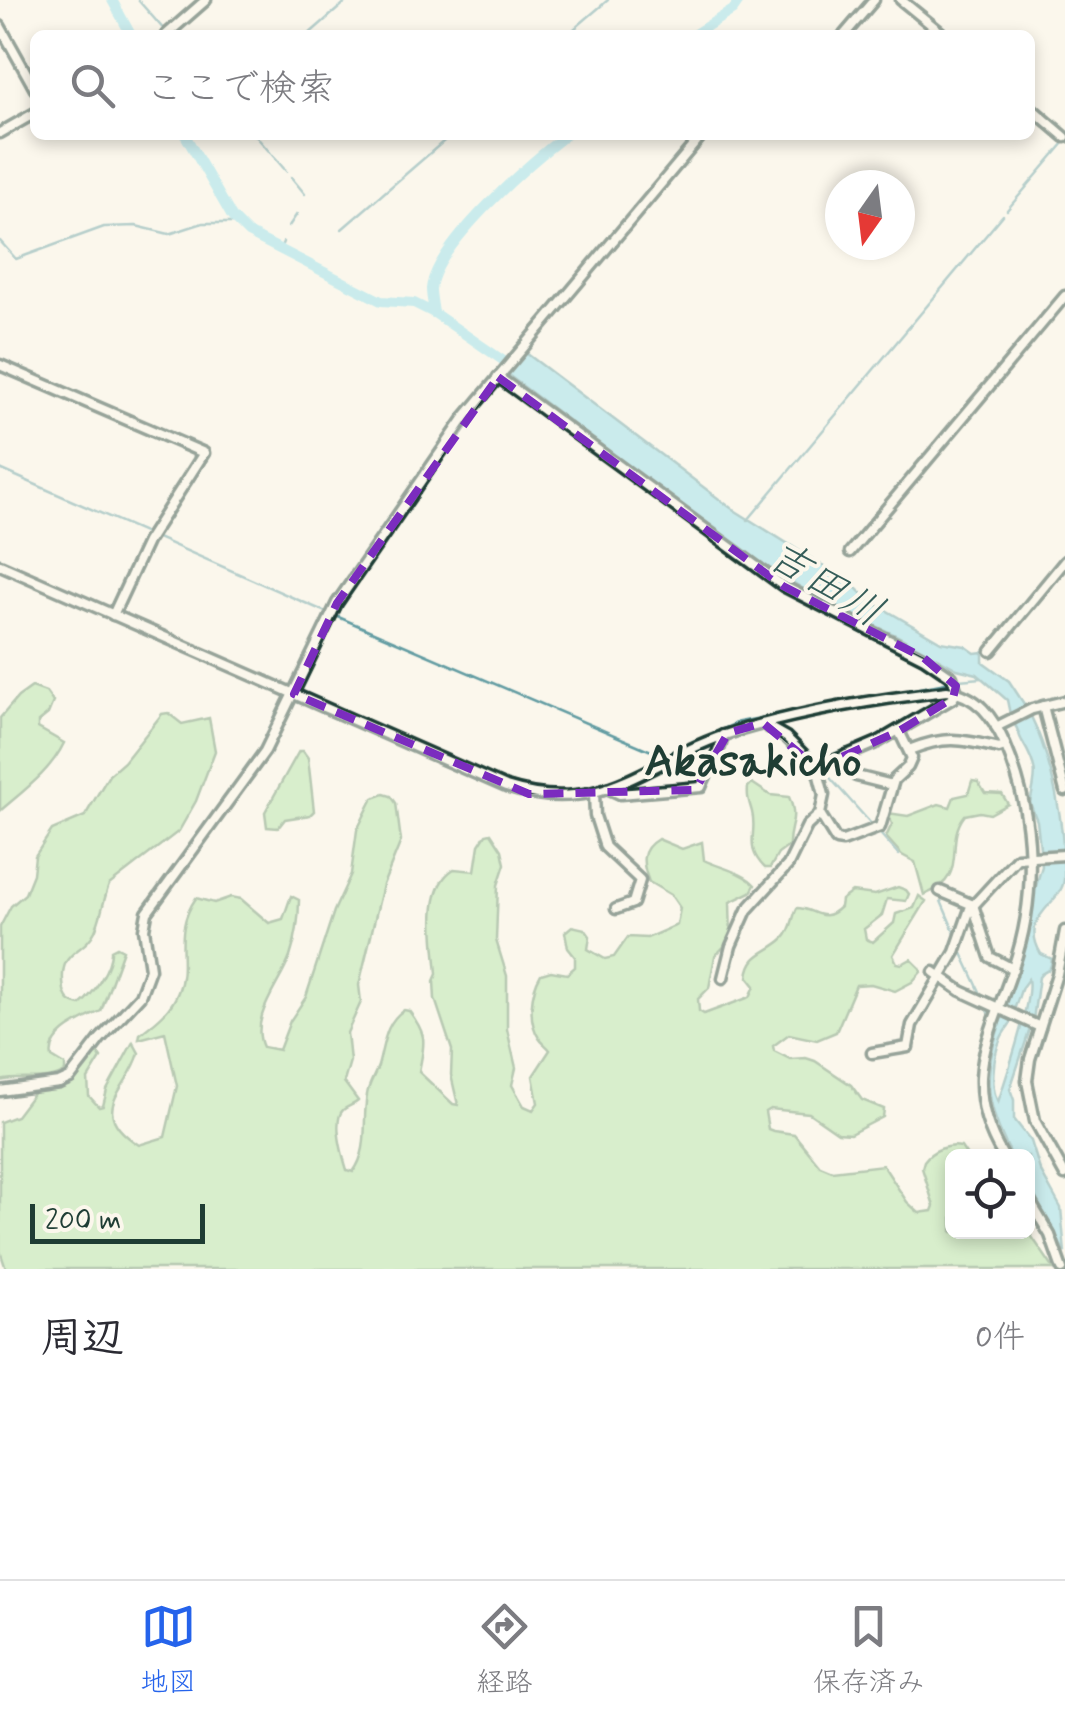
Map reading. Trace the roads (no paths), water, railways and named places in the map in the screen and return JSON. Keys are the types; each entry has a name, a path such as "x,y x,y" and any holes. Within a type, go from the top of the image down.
{"street":[{"path":"172,30 206,0"},
{"path":"848,30 874,0"},
{"path":"902,0 938,30"},
{"path":"0,26 30,80"},
{"path":"1035,111 1065,137"},
{"path":"0,133 30,117"},
{"path":"0,1091 65,1081 140,996 150,969 144,929 147,912 266,751 337,603 465,418 698,140"},
{"path":"850,552 1065,296"},
{"path":"0,365 204,453 147,542 113,615"},
{"path":"499,376 783,586 924,658 952,677 957,692"},
{"path":"991,651 1065,562"},
{"path":"0,565 506,787 543,798 594,793 723,735 762,723 932,693 957,692 976,700 998,726 1012,761 1032,857 1022,930 986,1046 981,1078 990,1133 998,1149"},
{"path":"819,766 899,730 957,692"},
{"path":"998,726 1032,709 1065,701"},
{"path":"1043,706 1065,791"},
{"path":"723,978 731,946 747,910 788,865 806,826 820,814 824,795 819,766 762,723"},
{"path":"820,814 839,842 877,828 892,785 912,756 899,730"},
{"path":"607,788 620,794 701,787 723,735"},
{"path":"909,750 943,739 1005,746"},
{"path":"846,755 856,776 892,785"},
{"path":"594,793 594,816 605,847 640,880 634,903 616,909"},
{"path":"872,1053 906,1048 912,1025 958,942 973,905 1017,858 1065,855"},
{"path":"940,892 973,905"},
{"path":"973,905 990,957 1013,969"},
{"path":"1065,931 1057,974 1038,1026 1028,1070 1028,1101 1035,1121 1065,1175"},
{"path":"937,974 961,992 1038,1026"},
{"path":"1035,1210 1050,1235 1062,1269"}],"water":[{"path":"522,350 731,508 852,584 867,599 941,642 983,652 983,662 1009,681 1028,710 1011,719 1007,700 977,674 957,669 826,603 742,551 504,372"},
{"path":"1029,712 1045,751 1062,837 1064,879 1035,929 1041,954 1052,959 1049,970 1039,977 1033,1020 1010,1089 1014,1119 1033,1149 1009,1149 995,1116 989,1083 993,1049 1004,1011 1014,1018 996,1053 993,1080 998,1102 1023,1020 1028,979 1013,1013 1005,1009 1022,956 1042,866 1037,821 1030,803 1035,778 1033,765 1011,721"},
{"path":"1035,1154 1061,1208 1065,1253 1035,1196"}],"waterway":[{"name":"吉田川","path":"112,0 128,30"},
{"path":"138,0 164,30"},
{"path":"314,30 348,0"},
{"path":"573,30 608,0"},
{"path":"701,30 733,10 740,0"},
{"name":"吉田川","path":"188,140 232,217 248,233 381,301 414,303 434,313 514,368"},
{"path":"259,140 286,171"},
{"path":"342,229 445,140"},
{"path":"434,313 431,289 449,250 487,205 560,140"},
{"path":"1007,210 1064,143"},
{"path":"291,177 305,194"},
{"path":"289,226 297,214"},
{"path":"748,520 1003,215"},
{"path":"0,241 16,259 104,227 136,226 169,234 203,223 237,223"},
{"path":"280,249 283,242"},
{"path":"0,469 328,613"},
{"path":"982,653 1058,564"},
{"path":"336,616 663,756 739,722 951,682"},
{"path":"959,680 982,678"},
{"path":"823,770 899,855"},
{"path":"941,901 956,936"},
{"path":"960,949 982,996"},
{"path":"987,1008 991,1017"}],"district":[{"name":"Akasakicho","path":"753,762"}]}
